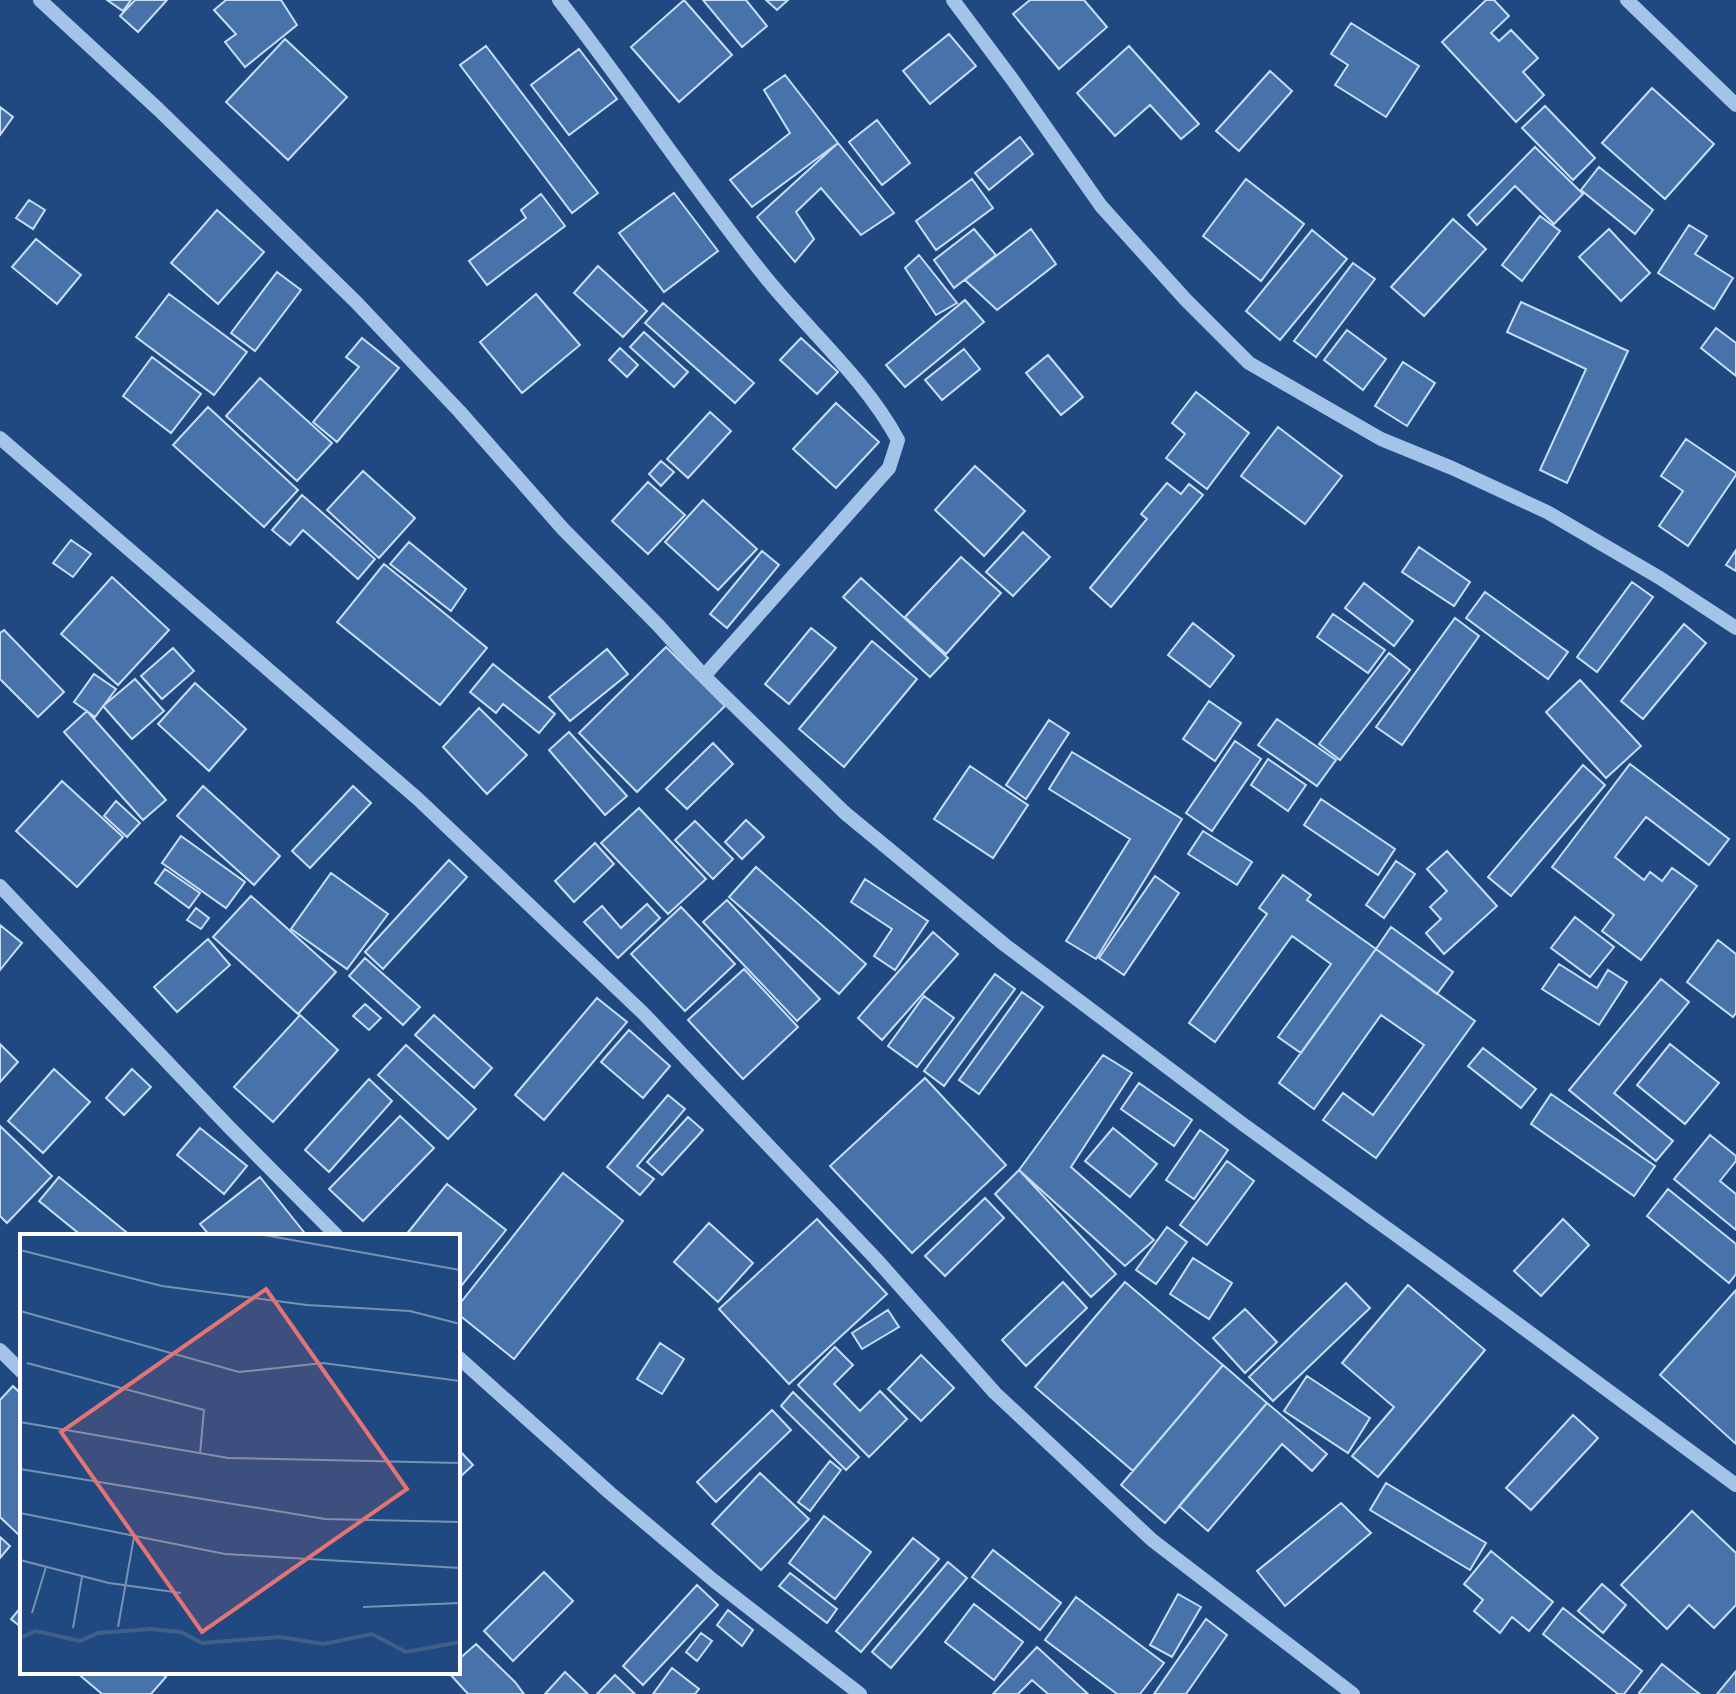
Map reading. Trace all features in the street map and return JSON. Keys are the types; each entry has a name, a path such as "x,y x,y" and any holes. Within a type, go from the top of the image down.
{"street":[{"path":"40,0 158,109 356,302 460,412 563,529 704,676 845,813 1005,945 1244,1125 1736,1485"},
{"path":"559,0 768,281 886,418 898,440 889,468 704,676"},
{"path":"953,0 1101,206 1185,299 1249,363 1381,439 1547,512 1660,578 1736,628"},
{"path":"1627,0 1736,105"},
{"path":"0,438 418,799 643,1013 876,1259 995,1393 1152,1540 1353,1694"},
{"path":"0,886 335,1234"},
{"path":"0,1350 20,1370"},
{"path":"460,1359 690,1561 860,1694"}],"building":[{"path":"107,0 131,0 123,11"},
{"path":"135,0 167,0 138,32 120,16"},
{"path":"226,0 281,0 297,25 245,67 225,42 236,34 214,10"},
{"path":"684,0 732,55 679,102 631,47"},
{"path":"703,0 746,0 767,26 742,47"},
{"path":"766,0 788,0 777,10"},
{"path":"1030,0 1084,0 1107,27 1059,69 1013,14"},
{"path":"1486,0 1494,0 1509,16 1491,33 1499,41 1511,30 1538,58 1523,72 1544,95 1516,122 1442,42"},
{"path":"1351,23 1419,66 1386,117 1335,85 1348,65 1331,54"},
{"path":"949,34 976,66 930,104 903,71"},
{"path":"285,39 347,97 288,160 226,102"},
{"path":"486,46 598,193 572,213 460,65"},
{"path":"1129,46 1199,124 1181,139 1150,105 1115,136 1077,93"},
{"path":"579,49 617,99 569,135 531,85"},
{"path":"1270,71 1292,91 1239,151 1216,131"},
{"path":"785,75 838,143 752,207 730,180 790,133 764,90"},
{"path":"1652,88 1714,144 1665,199 1602,143"},
{"path":"1545,106 1595,158 1573,180 1522,128"},
{"path":"0,107 13,117 0,135"},
{"path":"877,120 910,163 882,185 849,142"},
{"path":"1020,137 1033,154 989,190 975,173"},
{"path":"838,143 894,213 861,235 821,188 796,212 814,239 795,262 757,217"},
{"path":"1535,147 1583,194 1554,224 1515,186 1477,225 1468,215"},
{"path":"1599,167 1653,210 1635,234 1581,190"},
{"path":"972,179 993,208 936,250 916,221"},
{"path":"1246,179 1304,224 1261,281 1203,236"},
{"path":"674,193 718,251 664,292 619,233"},
{"path":"541,194 565,226 487,285 469,261 526,218 521,210"},
{"path":"29,200 45,210 33,229 16,218"},
{"path":"217,210 264,252 218,304 171,263"},
{"path":"1540,216 1560,231 1522,281 1502,265"},
{"path":"1453,219 1486,249 1424,316 1391,287"},
{"path":"1689,225 1707,236 1695,254 1733,278 1714,309 1658,273"},
{"path":"974,229 996,255 954,288 934,260"},
{"path":"1031,229 1056,264 997,310 965,280"},
{"path":"1609,229 1650,273 1621,301 1579,257"},
{"path":"1312,230 1347,259 1280,340 1246,311"},
{"path":"36,239 81,275 57,304 12,267"},
{"path":"919,255 957,303 936,315 905,268"},
{"path":"1353,263 1375,279 1316,357 1294,341"},
{"path":"598,266 647,311 623,337 574,293"},
{"path":"277,272 301,290 255,351 231,333"},
{"path":"169,294 247,352 214,395 136,337"},
{"path":"536,294 580,345 522,393 480,342"},
{"path":"965,300 984,322 905,387 886,365"},
{"path":"1521,302 1628,351 1567,483 1540,470 1586,369 1507,332"},
{"path":"663,303 754,383 735,403 645,323"},
{"path":"1716,328 1736,343 1736,376 1701,348"},
{"path":"1347,330 1386,359 1363,390 1324,360"},
{"path":"644,332 688,372 674,387 630,347"},
{"path":"362,338 399,368 337,442 313,422 359,367 346,357"},
{"path":"801,338 838,372 817,394 780,360"},
{"path":"620,348 638,365 627,377 609,360"},
{"path":"964,349 980,369 942,400 925,380"},
{"path":"1048,355 1083,397 1061,415 1026,373"},
{"path":"152,357 201,394 171,433 123,396"},
{"path":"1403,362 1435,383 1407,426 1375,406"},
{"path":"260,378 332,443 297,481 226,416"},
{"path":"1196,392 1249,433 1207,489 1166,458 1185,434 1172,423"},
{"path":"836,403 879,442 836,488 793,449"},
{"path":"208,407 298,490 264,527 173,445"},
{"path":"710,412 731,431 688,478 667,459"},
{"path":"1278,427 1342,476 1305,524 1241,476"},
{"path":"1686,439 1736,473 1688,546 1659,526 1683,491 1661,476"},
{"path":"661,461 674,472 661,486 649,474"},
{"path":"975,466 1025,511 984,556 935,510"},
{"path":"363,471 415,518 379,558 327,510"},
{"path":"648,482 685,515 648,554 612,521"},
{"path":"1167,483 1181,494 1189,484 1203,495 1111,607 1090,588 1147,519 1141,514"},
{"path":"302,495 375,559 358,579 303,530 290,545 272,530"},
{"path":"703,500 757,549 718,590 665,542"},
{"path":"1023,532 1050,557 1013,596 986,572"},
{"path":"71,540 91,554 73,577 53,563"},
{"path":"409,542 466,589 451,611 390,564"},
{"path":"1419,547 1470,582 1454,606 1402,572"},
{"path":"1736,550 1736,571 1726,565"},
{"path":"762,551 779,565 727,628 710,614"},
{"path":"961,557 1001,593 946,654 905,617"},
{"path":"384,564 487,648 440,705 337,622"},
{"path":"112,577 169,630 118,685 61,634"},
{"path":"861,578 948,658 930,677 843,597"},
{"path":"1632,582 1653,597 1597,672 1577,657"},
{"path":"1364,583 1413,621 1394,646 1345,608"},
{"path":"1485,592 1568,652 1548,679 1466,618"},
{"path":"1333,614 1385,650 1368,673 1317,637"},
{"path":"1455,618 1479,636 1402,745 1376,727"},
{"path":"1193,623 1234,656 1210,687 1168,655"},
{"path":"1684,624 1706,643 1643,719 1621,701"},
{"path":"811,628 836,648 789,704 765,684"},
{"path":"4,630 64,692 38,717 0,679 0,633"},
{"path":"872,641 917,679 844,767 799,729"},
{"path":"666,647 725,706 637,792 579,733"},
{"path":"173,648 194,671 162,699 141,676"},
{"path":"607,649 628,674 570,721 549,697"},
{"path":"1389,653 1410,670 1340,760 1319,744"},
{"path":"493,664 555,714 539,733 503,704 496,713 470,692"},
{"path":"94,674 116,689 95,717 74,702"},
{"path":"135,679 164,711 132,739 103,706"},
{"path":"1580,680 1641,746 1606,778 1546,712"},
{"path":"195,683 246,729 209,771 158,724"},
{"path":"1209,701 1241,723 1215,761 1183,739"},
{"path":"479,708 527,755 487,794 443,747"},
{"path":"87,711 166,800 143,820 64,732"},
{"path":"1277,719 1336,760 1317,786 1258,745"},
{"path":"1049,720 1069,733 1026,799 1006,785"},
{"path":"569,732 627,796 605,815 549,750"},
{"path":"1235,741 1261,759 1212,831 1186,813"},
{"path":"713,743 733,764 687,809 666,789"},
{"path":"1072,752 1182,819 1096,959 1066,941 1130,839 1049,789"},
{"path":"1268,759 1306,785 1288,811 1251,785"},
{"path":"1630,764 1729,839 1709,865 1646,817 1615,857 1644,880 1650,872 1662,881 1672,868 1697,886 1641,960 1602,931 1614,915 1552,867"},
{"path":"1583,765 1605,785 1511,896 1488,877"},
{"path":"970,766 1028,805 993,858 934,819"},
{"path":"62,781 123,837 77,887 16,831"},
{"path":"203,786 280,856 254,885 177,816"},
{"path":"353,786 371,803 310,868 292,851"},
{"path":"1321,799 1395,849 1378,875 1304,825"},
{"path":"116,801 140,823 127,837 104,816"},
{"path":"639,808 706,879 668,914 601,843"},
{"path":"746,820 764,837 742,859 725,842"},
{"path":"695,821 733,859 713,879 675,840"},
{"path":"1203,831 1252,862 1237,885 1188,854"},
{"path":"181,836 245,882 226,908 162,863"},
{"path":"595,843 614,864 574,902 555,881"},
{"path":"1447,851 1497,906 1444,954 1426,933 1441,919 1430,907 1447,891 1427,869"},
{"path":"449,860 467,877 383,969 365,952"},
{"path":"1396,861 1415,874 1384,918 1366,905"},
{"path":"756,867 866,964 839,994 729,897"},
{"path":"165,869 200,893 189,908 155,883"},
{"path":"331,873 388,914 347,969 291,929"},
{"path":"1283,875 1311,895 1307,900 1376,949 1301,1053 1278,1037 1331,964 1292,936 1215,1042 1189,1023 1267,914 1259,908"},
{"path":"1155,876 1179,893 1124,975 1099,958"},
{"path":"865,879 928,921 895,970 874,956 892,929 851,902"},
{"path":"251,896 336,972 298,1014 213,937"},
{"path":"727,900 820,999 797,1021 703,922"},
{"path":"647,904 660,918 618,958 584,922 602,906 621,928"},
{"path":"681,907 735,964 685,1011 631,954"},
{"path":"196,908 209,918 201,929 187,920"},
{"path":"1575,917 1614,947 1590,977 1551,948"},
{"path":"0,925 22,943 0,970"},
{"path":"1391,927 1453,972 1437,994 1376,949"},
{"path":"933,932 958,954 882,1040 858,1018"},
{"path":"208,939 230,965 177,1012 154,987"},
{"path":"1718,940 1736,954 1736,1013 1733,1017 1687,982"},
{"path":"1376,949 1475,1021 1376,1158 1323,1120 1343,1093 1373,1115 1424,1045 1381,1015 1314,1109 1279,1083"},
{"path":"365,958 420,1007 403,1025 349,976"},
{"path":"1559,964 1597,988 1608,970 1627,982 1599,1025 1542,989"},
{"path":"744,969 798,1027 743,1079 688,1020"},
{"path":"995,974 1015,989 944,1086 924,1071"},
{"path":"1661,979 1689,1002 1614,1093 1673,1141 1656,1161 1569,1090"},
{"path":"1022,992 1043,1007 979,1094 959,1080"},
{"path":"924,996 954,1018 917,1067 888,1046"},
{"path":"597,998 627,1022 544,1120 515,1095"},
{"path":"365,1004 381,1018 369,1030 353,1016"},
{"path":"300,1015 338,1050 273,1122 234,1087"},
{"path":"434,1015 492,1068 474,1088 415,1035"},
{"path":"629,1030 670,1066 643,1098 601,1062"},
{"path":"0,1044 18,1062 0,1082"},
{"path":"1670,1044 1719,1083 1685,1124 1637,1085"},
{"path":"406,1045 476,1109 448,1139 378,1075"},
{"path":"1483,1048 1536,1089 1521,1108 1468,1066"},
{"path":"1103,1055 1132,1073 1071,1167 1154,1240 1125,1266 1019,1170"},
{"path":"54,1069 90,1102 43,1153 8,1121"},
{"path":"132,1069 151,1087 124,1115 106,1098"},
{"path":"925,1078 1006,1165 912,1253 830,1166"},
{"path":"369,1079 392,1101 329,1172 305,1150"},
{"path":"1139,1083 1192,1120 1174,1146 1121,1109"},
{"path":"1551,1094 1655,1166 1634,1196 1531,1124"},
{"path":"668,1095 685,1109 637,1166 654,1179 640,1195 607,1167"},
{"path":"400,1116 434,1148 363,1221 329,1189"},
{"path":"688,1117 703,1130 662,1175 647,1162"},
{"path":"0,1126 52,1176 7,1223 0,1216"},
{"path":"200,1128 247,1166 224,1194 177,1155"},
{"path":"1113,1128 1157,1164 1130,1197 1085,1161"},
{"path":"1200,1130 1228,1150 1194,1199 1166,1180"},
{"path":"1710,1135 1736,1156 1736,1161 1720,1181 1736,1194 1736,1230 1674,1179"},
{"path":"1227,1161 1254,1181 1207,1245 1180,1225"},
{"path":"1019,1170 1116,1274 1091,1297 995,1194"},
{"path":"563,1173 623,1221 514,1359 460,1316 460,1303"},
{"path":"59,1177 129,1234 80,1234 39,1201"},
{"path":"260,1177 305,1234 208,1234 200,1224"},
{"path":"447,1184 506,1230 460,1288 460,1234 407,1234"},
{"path":"1668,1189 1736,1244 1736,1274 1729,1283 1647,1216"},
{"path":"985,1198 1004,1218 945,1276 925,1256"},
{"path":"817,1219 887,1294 789,1384 719,1309"},
{"path":"1563,1219 1589,1245 1541,1296 1514,1271"},
{"path":"709,1223 753,1263 718,1302 674,1262"},
{"path":"1167,1227 1187,1242 1156,1284 1136,1270"},
{"path":"1193,1258 1232,1283 1209,1319 1170,1294"},
{"path":"1063,1282 1087,1308 1026,1366 1002,1340"},
{"path":"1125,1282 1223,1365 1133,1471 1035,1387"},
{"path":"1346,1283 1370,1308 1273,1401 1249,1377"},
{"path":"1408,1285 1485,1350 1378,1477 1352,1456 1394,1407 1342,1363"},
{"path":"1736,1290 1736,1444 1660,1375"},
{"path":"1245,1309 1277,1342 1245,1373 1213,1338"},
{"path":"888,1310 899,1327 862,1349 852,1333"},
{"path":"660,1343 684,1359 662,1394 637,1379"},
{"path":"835,1347 853,1365 834,1384 860,1411 880,1391 907,1419 869,1457 798,1385"},
{"path":"921,1355 954,1388 921,1421 888,1389"},
{"path":"1223,1365 1267,1403 1165,1523 1121,1485"},
{"path":"1307,1376 1370,1418 1348,1453 1284,1411"},
{"path":"13,1386 20,1393 20,1536 0,1517 0,1400"},
{"path":"793,1392 859,1457 846,1470 781,1406"},
{"path":"1267,1403 1327,1454 1312,1471 1282,1444 1208,1531 1179,1506"},
{"path":"772,1410 791,1430 716,1502 697,1482"},
{"path":"1573,1415 1598,1438 1531,1510 1506,1488"},
{"path":"460,1451 473,1465 460,1477"},
{"path":"830,1461 841,1470 810,1511 798,1502"},
{"path":"760,1473 809,1519 761,1570 712,1524"},
{"path":"1386,1483 1486,1543 1470,1570 1370,1510"},
{"path":"1341,1503 1371,1533 1285,1606 1257,1571"},
{"path":"1692,1511 1736,1553 1736,1605 1714,1628 1689,1605 1667,1629 1621,1585"},
{"path":"824,1516 871,1552 835,1599 789,1563"},
{"path":"0,1537 10,1546 0,1558"},
{"path":"913,1538 939,1559 861,1652 836,1631"},
{"path":"993,1550 1061,1603 1040,1630 972,1577"},
{"path":"1491,1551 1553,1602 1529,1631 1512,1617 1500,1633 1474,1611 1483,1600 1464,1584"},
{"path":"948,1562 967,1578 891,1668 872,1652"},
{"path":"544,1572 573,1601 513,1661 484,1631"},
{"path":"790,1573 837,1609 827,1623 779,1586"},
{"path":"1602,1584 1626,1605 1603,1633 1578,1611"},
{"path":"697,1585 718,1605 643,1685 623,1666"},
{"path":"1178,1594 1201,1607 1172,1657 1150,1645"},
{"path":"1076,1597 1164,1663 1140,1694 1117,1694 1045,1640"},
{"path":"974,1604 1023,1642 994,1680 945,1642"},
{"path":"20,1608 20,1626 11,1619"},
{"path":"1563,1608 1642,1671 1624,1694 1618,1694 1543,1634"},
{"path":"728,1610 753,1630 742,1646 717,1625"},
{"path":"1206,1619 1227,1635 1186,1694 1154,1694"},
{"path":"701,1633 712,1641 697,1661 686,1652"},
{"path":"476,1644 524,1694 468,1694 450,1674 460,1674 460,1658"},
{"path":"1037,1647 1088,1694 1048,1694 1032,1680 1018,1694 993,1694"},
{"path":"1662,1664 1700,1694 1640,1694"},
{"path":"672,1668 699,1689 695,1694 653,1694"},
{"path":"1736,1671 1736,1694 1717,1694"},
{"path":"565,1672 588,1694 545,1694"},
{"path":"78,1674 162,1674 166,1677 151,1694 102,1694"},
{"path":"615,1675 635,1694 597,1694"}]}
